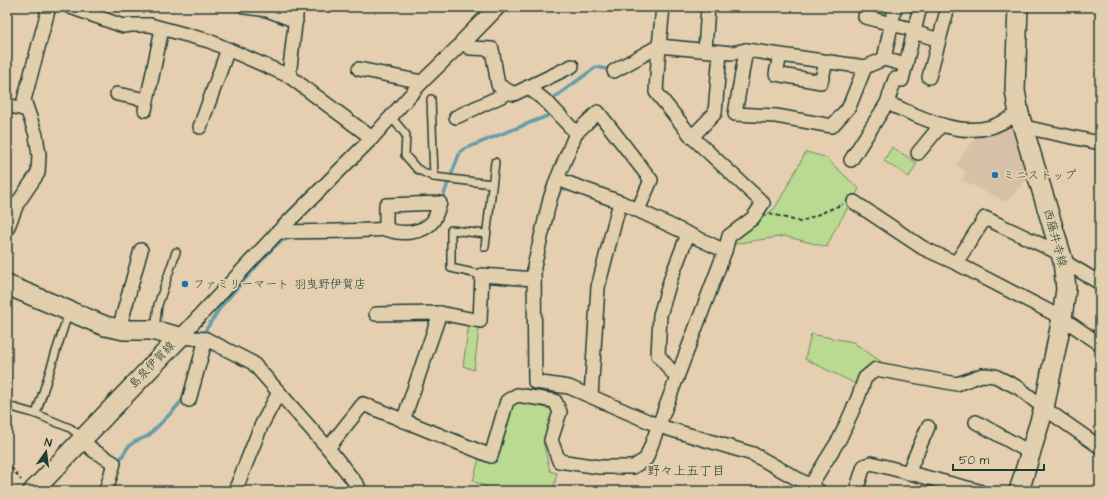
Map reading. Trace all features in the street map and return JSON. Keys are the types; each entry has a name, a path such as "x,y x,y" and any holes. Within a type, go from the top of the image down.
{"main road":[{"name":"西藤井寺線","path":"1018,7 1015,90 1021,120 1062,258 1066,289 1062,318 1044,408 1019,491"},
{"name":"島泉伊賀線","path":"7,285 105,326 119,329 154,331 180,337"},
{"name":"島泉伊賀線","path":"28,486 82,439 180,337"}],"street":[{"path":"7,229 17,204 38,173 36,135 24,100 49,7"},
{"path":"70,7 123,26 150,25 209,41 228,49 289,76 372,138"},
{"path":"245,7 267,10 296,21"},
{"path":"289,76 297,7"},
{"path":"180,337 278,232 372,138 422,82 497,7"},
{"path":"328,448 363,404 491,456 507,401 517,394 555,401 560,412 552,440 559,461 599,468 633,467 646,459 725,251 729,236 753,218 763,203 692,137 656,92 663,7"},
{"path":"705,50 708,7"},
{"path":"867,7 865,18 892,23 938,40"},
{"path":"884,59 895,7"},
{"path":"851,160 887,103 895,79 902,80 920,7"},
{"path":"929,77 948,7"},
{"path":"116,94 146,105 162,28"},
{"path":"463,42 470,48 492,49 498,84 514,94 572,66"},
{"path":"614,71 659,46 732,53 746,50 865,67 884,59 906,65"},
{"path":"200,127 228,49"},
{"path":"746,50 736,114 776,116 832,126 849,107 865,67"},
{"path":"692,137 715,113 720,52"},
{"path":"780,55 776,74 821,82 826,62"},
{"path":"359,68 422,82"},
{"path":"528,87 548,103 576,133"},
{"path":"456,117 510,92"},
{"path":"887,103 941,125 967,130 991,127 1021,120 1100,143"},
{"path":"7,105 27,110"},
{"path":"638,210 651,180 598,112 576,133 557,179 550,199 534,267 536,382 569,387 659,426 753,454 813,489 840,438 858,398 865,378 876,369 956,384 982,375 995,376 1020,388 1044,408 1100,447"},
{"path":"918,153 941,125"},
{"path":"557,179 620,202 725,251"},
{"path":"591,396 598,287 620,202"},
{"path":"854,202 923,248 956,263 1062,318 1100,344"},
{"path":"956,263 985,218 1062,258 1100,283"},
{"path":"278,232 325,230 359,231 386,229"},
{"path":"677,378 658,356 660,315 671,278 688,234"},
{"path":"119,329 141,250"},
{"path":"376,314 440,313 480,321 482,275 534,279"},
{"path":"403,420 440,313"},
{"path":"180,337 206,339 253,363 328,448 358,486 359,491"},
{"path":"189,400 206,339"},
{"path":"235,491 261,426 278,392"},
{"path":"976,422 1030,453"},
{"path":"908,473 928,427"},
{"path":"82,439 94,451 114,462 106,491"},
{"path":"856,491 864,466 870,463 979,491"}],"lane":[{"path":"431,99 434,177"},
{"path":"391,117 406,135 405,155 417,169 434,177 492,184"},
{"path":"485,247 495,162"},
{"path":"482,275 451,268 451,230 486,234"},
{"path":"154,331 158,305 176,252"},
{"path":"36,414 69,311"},
{"path":"7,381 7,390"},
{"path":"7,404 8,406 36,414 70,428 82,439"}],"path":[{"path":"763,203 772,214 800,222 846,203 854,202"},
{"path":"7,462 28,486"}],"shaded area":[{"path":"1014,121 1031,175 1006,202 962,180 966,172 956,164 979,132"}],"green space":[{"path":"892,147 917,163 909,177 884,161"},
{"path":"806,152 825,157 859,189 833,233 827,247 784,236 733,244 738,237 775,208"},
{"path":"469,324 479,328 474,370 463,366"},
{"path":"811,334 853,342 887,366 858,385 805,359"},
{"path":"520,401 550,409 552,412 543,442 550,471 557,473 553,491 497,491 473,481 480,455 497,461 513,404"}],"waterway":[{"path":"551,100 596,67 612,70"},
{"path":"452,173 460,152 464,149 547,116 549,110"},
{"path":"442,200 448,183"},
{"path":"203,334 222,305 270,251 281,241 293,237"},
{"path":"118,463 128,447 134,442 148,436 185,397"}],"place":[{"name":"ミニストップ","path":"995,175"},
{"name":"ファミリーマート 羽曳野伊賀店","path":"185,284"}],"district":[{"name":"野々上五丁目","path":"686,471"}]}
